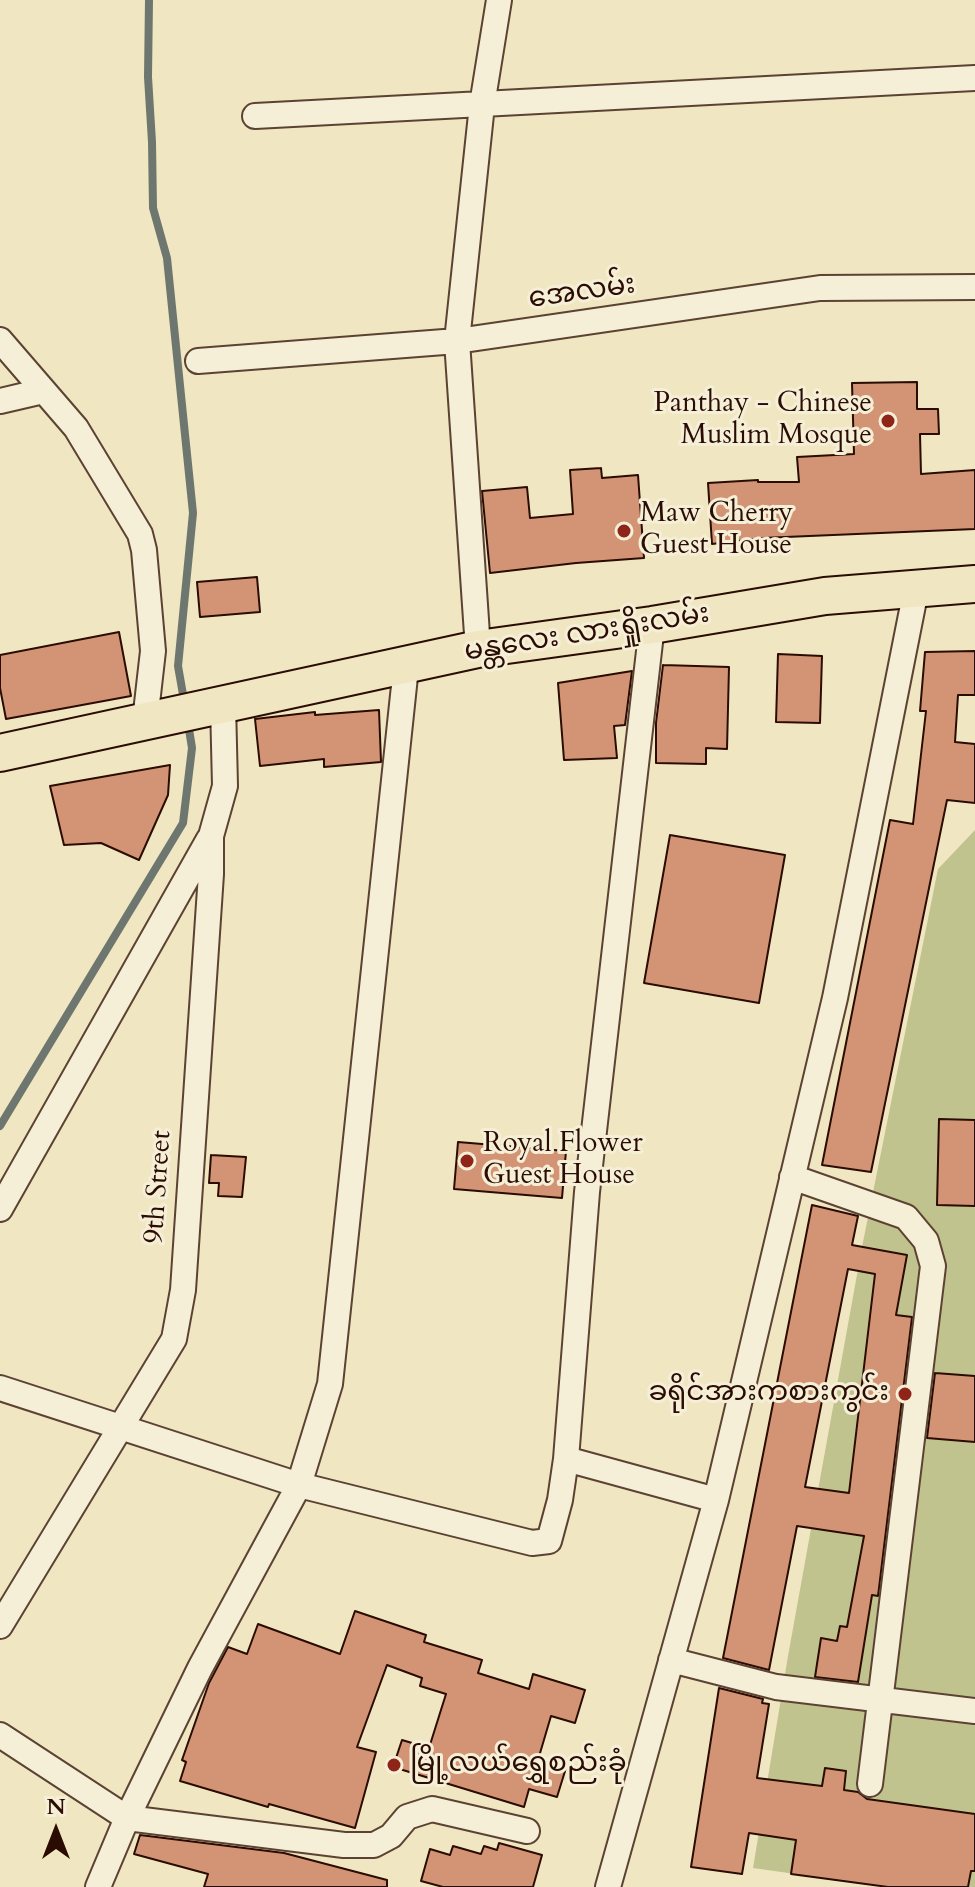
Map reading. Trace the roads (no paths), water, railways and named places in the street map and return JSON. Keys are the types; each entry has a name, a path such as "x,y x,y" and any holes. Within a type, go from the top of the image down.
{"highway":[{"name":"မန္တလေး လားရှိုးလမ်း","path":"0,753 478,649 652,625 825,596 975,584"}],"street":[{"path":"478,649 457,341 482,105 499,0"},
{"path":"255,116 975,78"},
{"name":"အေလမ်း","path":"198,361 457,341 820,288 975,287"},
{"name":"9th Street","path":"0,340 76,428 140,534 153,651 225,786 211,836 183,1290 174,1339 0,1626"},
{"path":"0,401 43,391"},
{"path":"608,1887 716,1500 835,998 916,590"},
{"path":"0,1388 299,1485 532,1543 549,1541 560,1500 566,1459 587,1192 652,625"},
{"path":"98,1887 127,1818 200,1668 299,1485 330,1384 406,667"},
{"path":"0,1209 10,1178 211,836"},
{"path":"792,1177 906,1217 926,1241 933,1266 870,1784"},
{"path":"566,1459 716,1500"},
{"path":"671,1660 776,1687 975,1711"},
{"path":"0,1735 127,1818 344,1845 374,1845 391,1836 407,1817 432,1809 527,1831"}],"waterway":[{"path":"149,0 148,77 153,208 167,258 193,513 178,666 185,706"},
{"path":"0,1126 183,823 192,748 188,723"}],"place":[{"name":"Panthay - Chinese Muslim Mosque","path":"888,421"},
{"name":"Maw Cherry Guest House","path":"624,531"},
{"name":"Royal Flower Guest House","path":"467,1161"},
{"name":"ခရိုင်အားကစားကွင်း","path":"905,1394"},
{"name":"မြို့လယ်ရွှေစည်းခုံ","path":"394,1765"}]}
